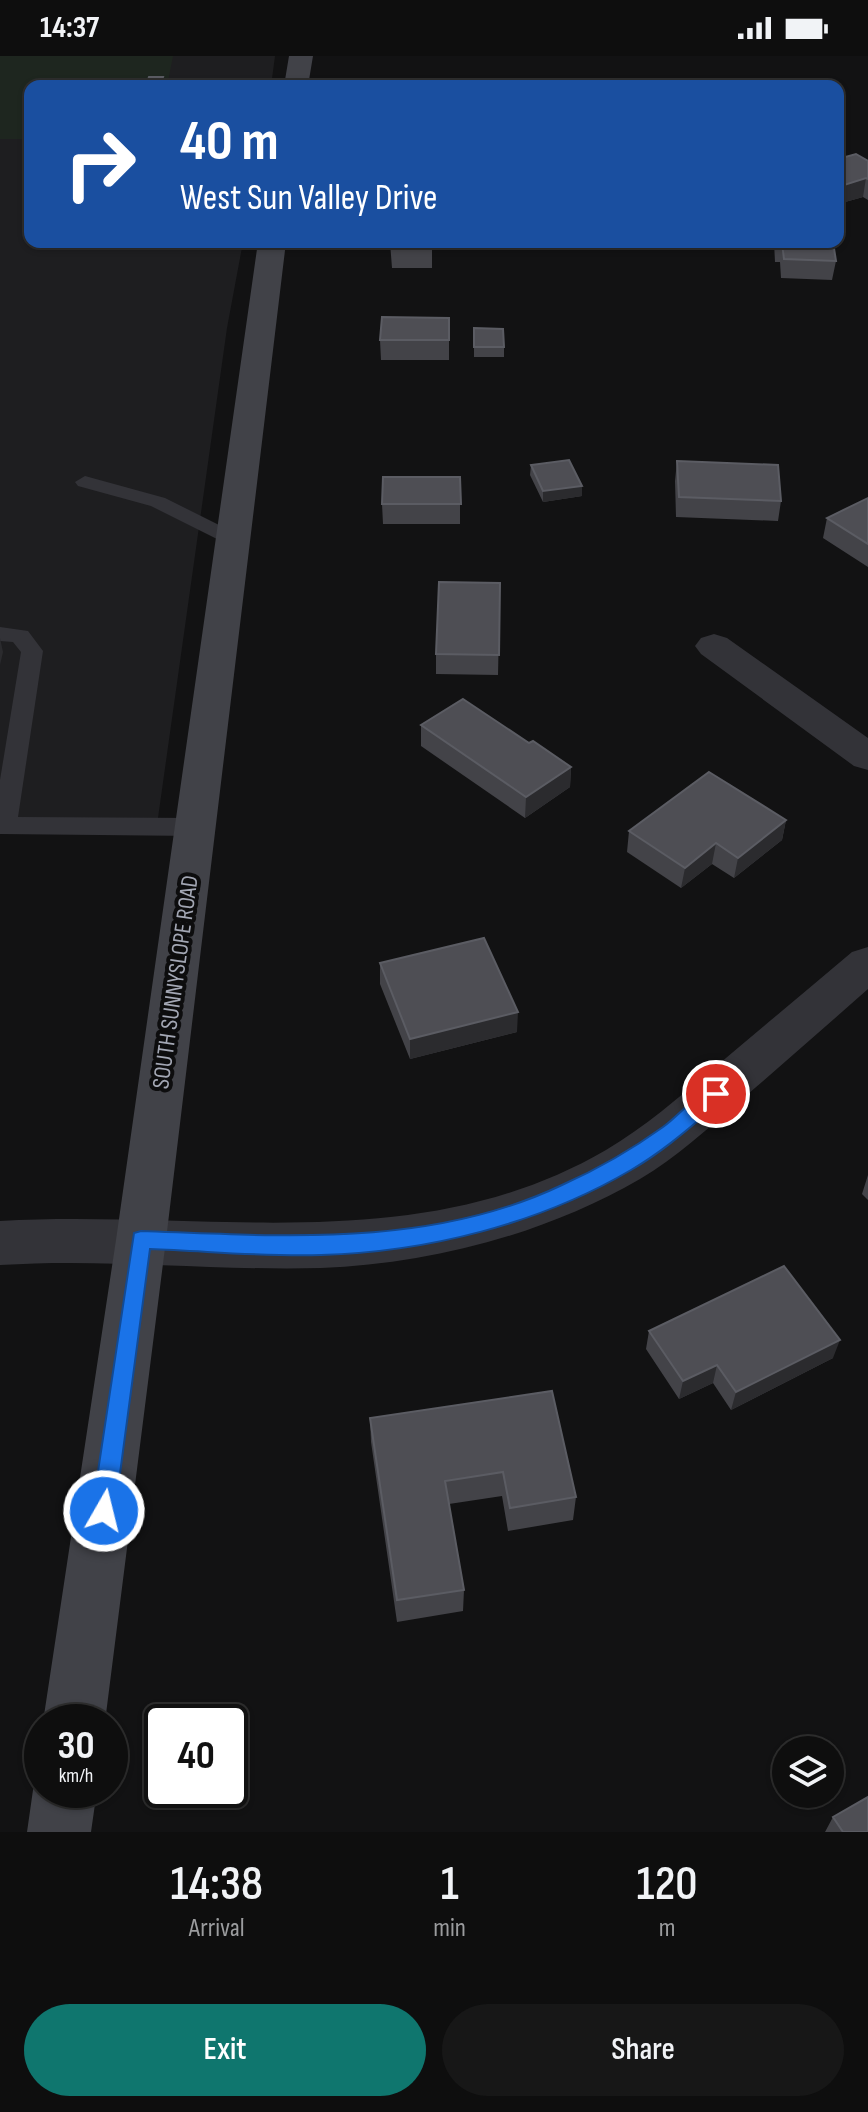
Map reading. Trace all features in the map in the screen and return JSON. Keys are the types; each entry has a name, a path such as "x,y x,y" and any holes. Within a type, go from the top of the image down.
{"street":[{"path":"297,80 301,56"},
{"name":"SOUTH SUNNYSLOPE ROAD","path":"77,1704 141,1240 271,248"},
{"path":"714,646 868,757"},
{"path":"0,1243 67,1239 337,1245 414,1238 527,1208 567,1193 624,1164 672,1131 868,964"},
{"path":"59,1832 62,1808"}],"lane":[{"path":"85,482 158,502 234,540"},
{"path":"0,634 20,636 32,651 3,825 196,827"}],"shaded area":[{"path":"0,56 275,56 272,80 24,80 24,248 242,248 227,328 157,825 0,828"},
{"path":"0,56 173,56 168,80 24,80 24,139 0,139"}],"building":[{"path":"149,77 163,77 162,80 148,80"},
{"path":"856,154 868,161 868,179 844,185 844,157"},
{"path":"391,248 432,248 432,249"},
{"path":"783,248 834,248 836,261 784,259"},
{"path":"382,317 449,318 449,340 380,340"},
{"path":"474,328 503,329 504,347 474,347"},
{"path":"569,460 582,486 543,491 531,465"},
{"path":"677,461 778,465 781,501 679,497"},
{"path":"383,477 460,477 461,504 382,504"},
{"path":"868,498 868,544 827,518"},
{"path":"439,582 500,583 499,655 436,654"},
{"path":"463,699 571,767 526,797 421,725"},
{"path":"709,772 786,820 738,858 716,843 685,868 629,831"},
{"path":"484,938 518,1012 410,1039 380,963"},
{"path":"784,1266 840,1340 736,1392 717,1365 683,1381 649,1331"},
{"path":"552,1391 576,1497 510,1508 503,1472 445,1481 464,1590 397,1600 370,1418"},
{"path":"868,1797 868,1832 843,1832 833,1817"}],"route":[{"path":"104,1511 141,1240 321,1246 414,1238 513,1213 567,1193 624,1164 672,1131 716,1094"}]}
